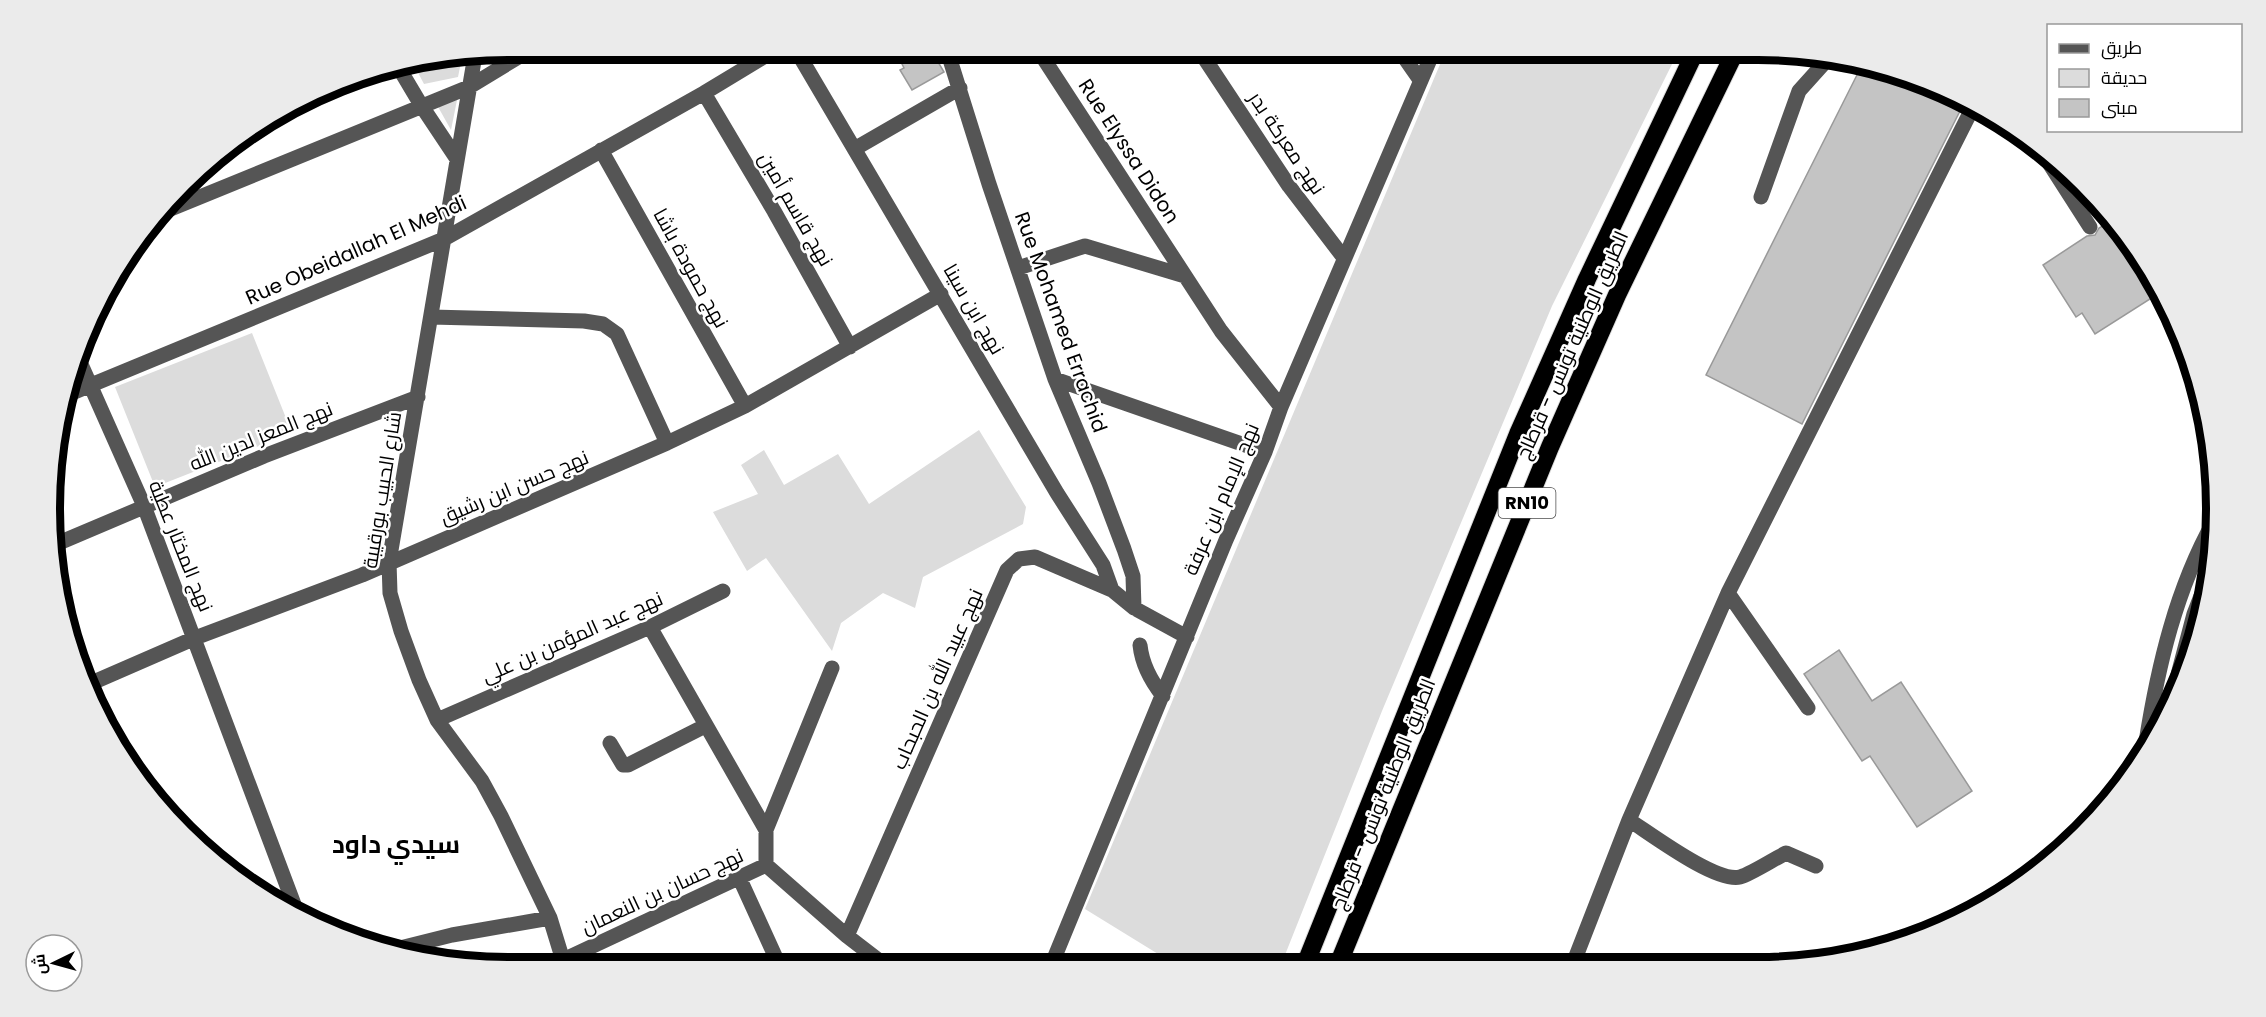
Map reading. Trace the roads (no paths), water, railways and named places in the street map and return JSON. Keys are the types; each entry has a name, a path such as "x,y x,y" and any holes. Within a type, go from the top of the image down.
{"highway":[{"name":"الطريق الوطنية تونس - قرطاج","path":"1308,957 1518,434 1587,279 1691,60"},
{"name":"الطريق الوطنية تونس - قرطاج","path":"1341,957 1555,436 1617,294 1731,60"}],"street":[{"path":"177,206 469,87 514,60"},
{"name":"Rue Obeidallah El Mehdi","path":"75,392 444,239 758,60"},
{"name":"نهج ابن سينا","path":"802,60 1102,565 1112,591"},
{"name":"Rue Mohamed Errachid","path":"950,60 989,184 1055,379 1100,483 1124,549 1133,576 1134,608"},
{"name":"Rue Elyssa Didon","path":"1045,60 1221,331 1281,407"},
{"name":"نهج معركة بدر","path":"1206,60 1289,186 1344,258"},
{"path":"1406,60 1420,80"},
{"name":"نهج الإمام ابن عرفة","path":"1055,957 1226,540 1265,452 1281,407 1429,60"},
{"name":"شارع الحبيب بورقيبة","path":"473,62 389,562 390,593 419,680 437,720 487,789 550,918 562,957"},
{"path":"1761,197 1799,91 1822,65"},
{"path":"402,73 457,159"},
{"path":"856,148 960,88"},
{"name":"نهج قاسم أمين","path":"704,93 774,211 850,347"},
{"path":"1576,957 1629,820 1728,594 1970,113"},
{"name":"نهج حمودة باشا","path":"601,150 745,406"},
{"path":"2056,173 2090,227"},
{"path":"1018,268 1085,246 1185,276"},
{"name":"نهج حسن ابن رشيق","path":"95,682 195,638 389,562 668,443 745,406 941,294"},
{"path":"431,317 584,321 603,324 617,334 668,443"},
{"name":"نهج المختار عطية","path":"83,368 144,506 293,902"},
{"path":"1055,379 1265,452"},
{"name":"نهج المعز لدين الله","path":"61,542 264,456 418,397"},
{"path":"2148,729 2155,684 2169,633 2185,584 2205,541"},
{"name":"نهج عبيد الله بن الحبحاب","path":"847,936 1007,570 1019,559 1035,557 1112,591 1134,608 1187,637"},
{"name":"نهج عبد المؤمن بن علي","path":"437,720 650,627 723,591"},
{"path":"1728,594 1808,708"},
{"path":"650,627 766,830"},
{"path":"1140,645 1144,665 1163,696"},
{"path":"766,865 766,830 832,668"},
{"path":"610,743 623,765 628,765 705,726"},
{"path":"1629,820 1707,870 1726,877 1740,877 1786,853 1816,866"},
{"name":"نهج حسان بن النعمان","path":"578,957 766,865 874,957"},
{"path":"739,877 776,957"},
{"path":"410,946 452,935 550,918"}],"district":[{"name":"سيدي داود","path":"396,844"}]}
